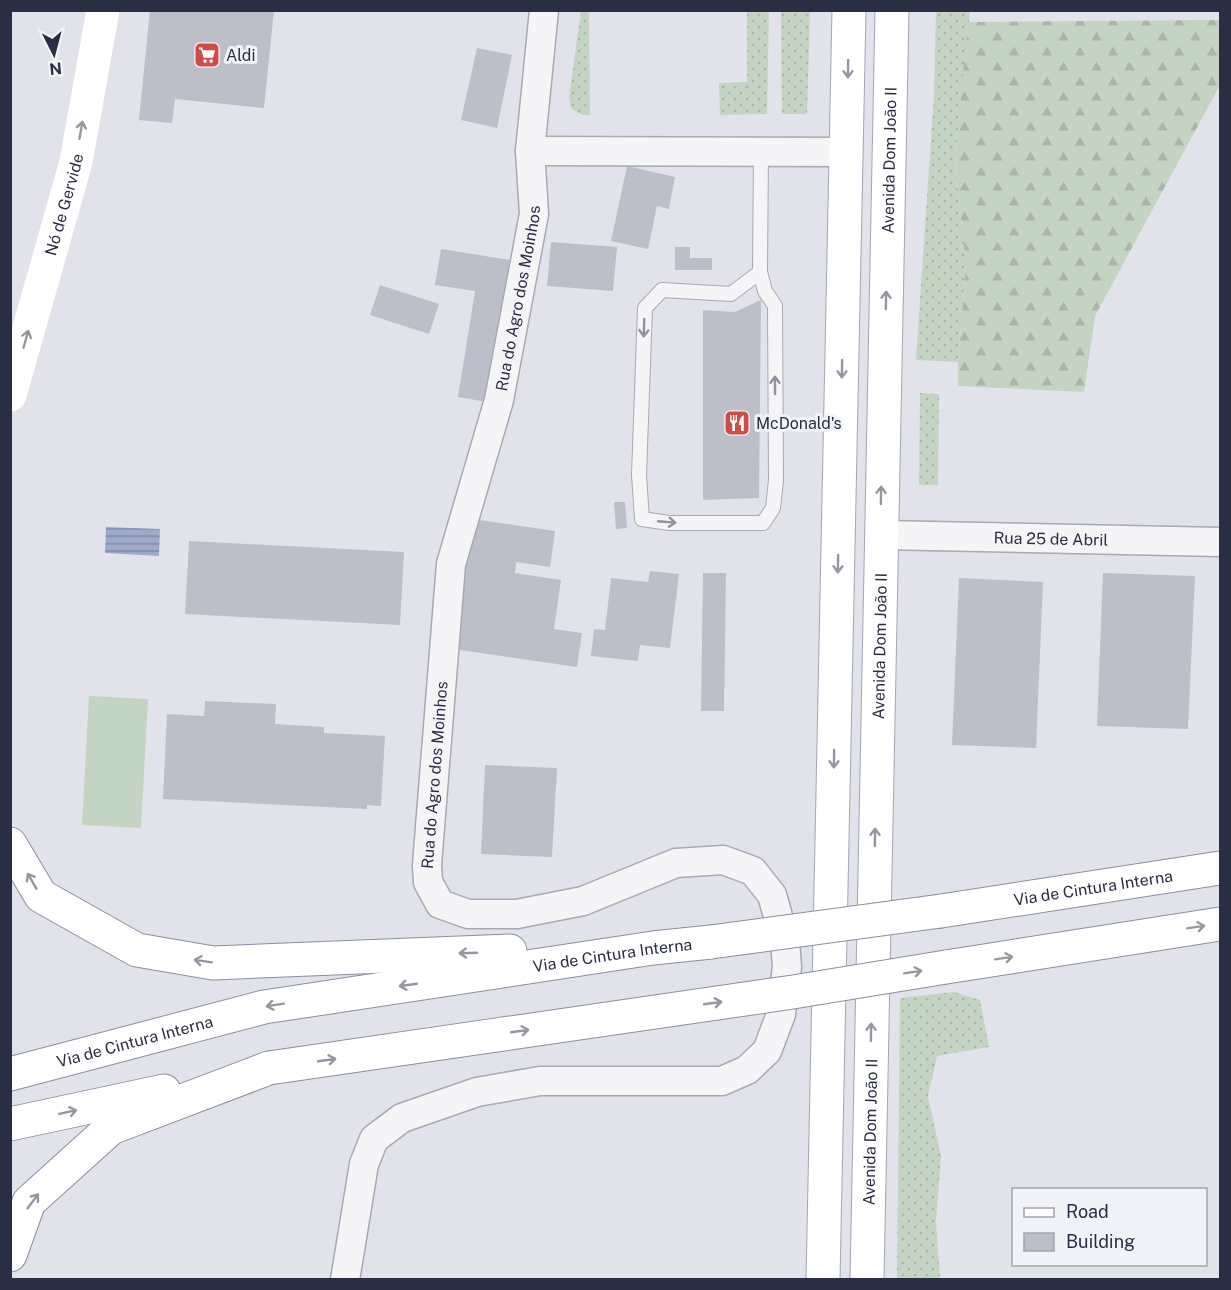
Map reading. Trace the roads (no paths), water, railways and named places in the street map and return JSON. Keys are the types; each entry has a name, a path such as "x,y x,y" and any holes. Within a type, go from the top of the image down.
{"main road":[{"name":"Nó de Gervide","path":"10,395 76,162 103,10"},
{"path":"824,1280 849,10"},
{"name":"Avenida Dom João II","path":"867,1280 892,10"},
{"path":"10,844 41,896 137,950 213,963 599,947 653,948"},
{"name":"Via de Cintura Interna","path":"10,1074 264,1007 653,948 941,910 1221,867"},
{"path":"10,1124 269,1068 794,992 1221,924"},
{"path":"10,1255 29,1202 111,1128 269,1068"}],"street":[{"name":"Rua do Agro dos Moinhos","path":"345,1280 364,1164 374,1139 402,1118 477,1092 540,1081 722,1081 747,1070 766,1050 781,1014 787,967 785,941 772,895 753,871 723,860 676,863 583,901 517,914 468,914 440,904 428,882 427,865 451,564 499,400 534,214 530,151 544,10"},
{"path":"530,151 847,152"},
{"name":"Rua 25 de Abril","path":"881,535 1221,542"}],"lane":[{"path":"759,272 731,294 662,290 645,308 639,475 642,519 669,523 763,523 773,508 776,480 774,306 765,291 759,272 761,150"}],"water":[{"path":"106,527 160,529 159,556 105,553"}],"place":[{"name":"Aldi","path":"207,55"},
{"name":"McDonald's","path":"737,423"}]}
